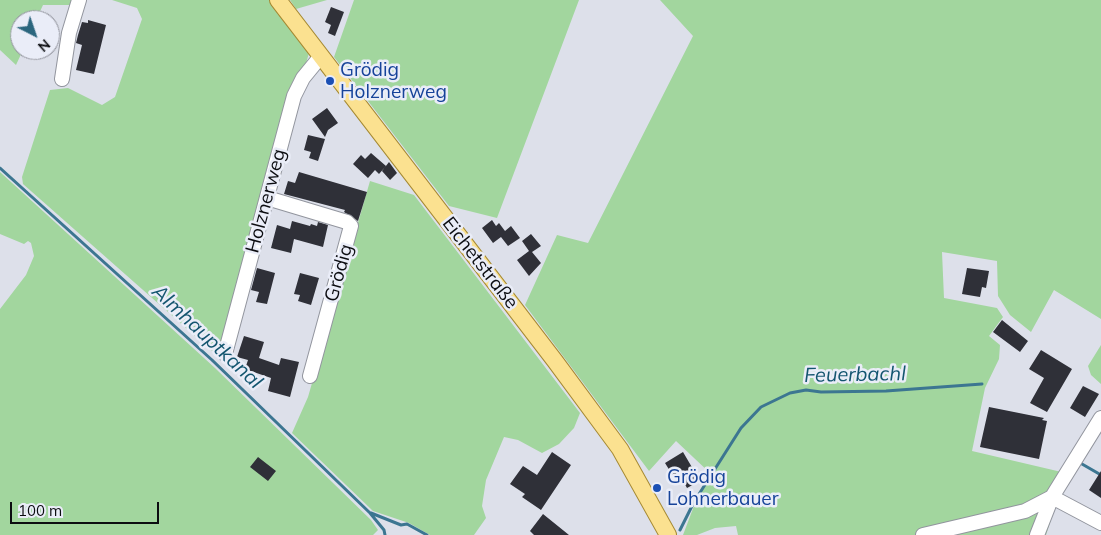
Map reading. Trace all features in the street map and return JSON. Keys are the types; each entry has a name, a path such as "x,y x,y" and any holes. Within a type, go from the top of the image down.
{"main road":[{"name":"Eichetstraße","path":"278,0 534,332 620,449 668,535"}],"street":[{"path":"62,78 69,33 80,0"},
{"name":"Holznerweg","path":"225,354 294,96 303,78 321,56"},
{"name":"Grödig","path":"267,198 347,222 351,226 310,376"},
{"path":"1037,535 1052,497 1101,418"},
{"path":"1052,497 1101,523"},
{"path":"923,535 1025,511 1052,497"}],"green space":[{"path":"0,0 81,0 72,5 43,5 41,10 10,10 10,59 0,50"},
{"path":"112,0 271,0 309,53 220,358 23,184 22,177 50,90 68,88 102,105 115,97 142,19 137,8"},
{"path":"290,0 327,0 296,9"},
{"path":"354,0 579,0 497,218 449,206 334,57"},
{"path":"660,0 1101,0 1101,319 1054,290 1031,332 1010,315 998,296 997,261 942,252 944,298 997,308 1003,317 989,336 1000,345 999,359 985,388 972,451 1070,474 1061,489 1046,535 738,535 736,526 715,528 697,535 683,535 697,498 711,474 676,441 649,471 525,305 557,235 588,243 693,36"},
{"path":"11,60 18,60 16,65"},
{"path":"0,172 215,368 371,520 378,530 373,535 0,535 0,309 26,275 34,256 31,243 28,241 24,244 0,234"},
{"path":"370,181 414,195 580,413 574,428 559,444 542,453 518,440 504,437 486,480 482,506 486,518 474,535 430,535 409,523 373,511 292,433 308,397"},
{"path":"1101,345 1101,384 1091,375 1088,366"}],"building":[{"path":"331,7 344,12 335,36 328,33 331,25 325,22"},
{"path":"88,20 106,25 94,74 76,70 82,45 76,43 82,22 88,23"},
{"path":"327,108 338,123 328,130 325,137 312,119"},
{"path":"308,135 325,139 318,161 309,158 311,152 304,150"},
{"path":"371,153 386,166 379,174 375,170 368,178 353,164 361,155 365,159"},
{"path":"389,162 397,173 390,180 382,171"},
{"path":"299,172 367,192 358,221 344,212 345,210 284,194 288,181 295,183"},
{"path":"492,220 496,226 499,223 505,231 511,226 520,238 508,246 501,237 493,243 482,228"},
{"path":"292,221 310,226 311,224 317,226 318,222 328,225 323,247 294,239 291,253 271,248 277,225 290,229"},
{"path":"531,234 541,246 532,252 541,263 529,276 517,260 529,251 522,241"},
{"path":"257,268 275,273 267,304 256,302 259,292 251,290"},
{"path":"967,268 989,271 986,288 982,287 980,297 962,294"},
{"path":"300,273 319,278 311,305 298,301 300,295 294,294"},
{"path":"1002,320 1028,341 1020,352 993,332"},
{"path":"244,336 264,342 259,358 279,365 281,358 299,362 290,397 268,391 271,378 245,369 248,360 237,357"},
{"path":"1041,350 1072,369 1047,412 1030,403 1044,378 1029,369"},
{"path":"1083,386 1099,394 1085,417 1070,408"},
{"path":"989,407 1044,418 1042,420 1047,421 1039,459 980,447"},
{"path":"552,452 571,465 541,510 522,497 525,494 510,484 523,466 537,475"},
{"path":"683,452 700,481 687,488 683,481 678,484 665,463"},
{"path":"258,457 276,471 268,481 250,467"},
{"path":"1101,471 1101,498 1089,490"},
{"path":"543,514 569,535 534,535 530,531"}],"waterway":[{"name":"Almhauptkanal","path":"0,168 212,360 370,513 384,530 385,535"},
{"name":"Feuerbachl","path":"680,530 694,502 741,428 761,407 790,393 806,390 821,392 886,391 982,384"},
{"name":"Feuerbachl","path":"1082,464 1101,475"},
{"name":"Feuerbachl","path":"371,513 401,525 407,524 427,535"}],"place":[{"name":"Grödig Holznerweg","path":"330,81"},
{"name":"Grödig Lohnerbauer","path":"657,488"}]}
